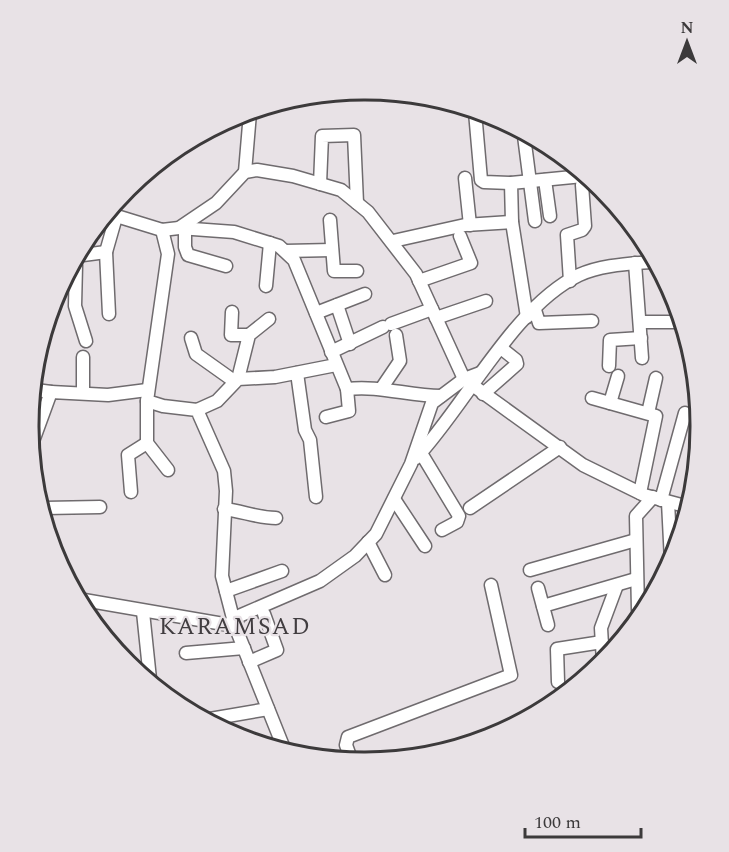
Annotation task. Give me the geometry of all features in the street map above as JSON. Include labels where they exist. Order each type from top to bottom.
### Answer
[{"type":"street","points":[[476,120],[481,180],[484,182],[579,181]]},
{"type":"street","points":[[245,172],[249,122]]},
{"type":"street","points":[[320,184],[322,136],[354,135],[357,203]]},
{"type":"street","points":[[525,143],[535,220]]},
{"type":"street","points":[[182,228],[216,203],[245,172],[257,170],[341,190],[357,203],[393,241],[420,281],[434,314],[473,387],[583,465],[640,493],[680,505]]},
{"type":"street","points":[[465,178],[470,225]]},
{"type":"street","points":[[545,180],[550,216]]},
{"type":"street","points":[[511,183],[512,222],[531,313],[539,322],[592,321]]},
{"type":"street","points":[[570,281],[567,235],[582,230],[585,226],[583,185]]},
{"type":"street","points":[[116,216],[162,230],[182,228],[234,232],[279,246],[285,251],[294,260],[347,389],[349,411],[326,417]]},
{"type":"street","points":[[330,220],[335,273],[357,271]]},
{"type":"street","points":[[109,314],[106,252],[112,221]]},
{"type":"street","points":[[393,241],[470,225],[512,222]]},
{"type":"street","points":[[182,228],[188,255],[226,266]]},
{"type":"street","points":[[162,230],[168,254],[152,377],[147,396],[147,443],[168,470]]},
{"type":"street","points":[[420,281],[471,263],[460,236]]},
{"type":"street","points":[[266,286],[270,243]]},
{"type":"street","points":[[285,251],[332,250]]},
{"type":"street","points":[[88,254],[106,252]]},
{"type":"street","points":[[411,464],[473,387],[480,373],[531,313],[579,275],[605,267],[643,262],[640,322],[642,358]]},
{"type":"street","points":[[76,277],[75,306],[86,341]]},
{"type":"street","points":[[316,313],[365,294]]},
{"type":"street","points":[[331,352],[434,314],[486,301]]},
{"type":"street","points":[[338,305],[351,344]]},
{"type":"street","points":[[232,312],[231,335],[249,335]]},
{"type":"street","points":[[41,390],[147,396],[163,406],[197,410],[217,401],[236,380],[249,335],[269,319]]},
{"type":"street","points":[[640,322],[673,322]]},
{"type":"street","points":[[381,389],[400,361],[390,329]]},
{"type":"street","points":[[191,338],[198,356],[236,380],[297,373],[336,365]]},
{"type":"street","points":[[609,366],[610,340],[641,338]]},
{"type":"street","points":[[347,389],[381,389],[437,399],[473,387],[517,364],[516,360],[501,348]]},
{"type":"street","points":[[83,357],[83,392]]},
{"type":"street","points":[[297,373],[305,430],[310,440],[316,497]]},
{"type":"street","points":[[610,403],[618,376]]},
{"type":"street","points":[[648,413],[656,378]]},
{"type":"street","points":[[39,425],[51,392]]},
{"type":"street","points":[[235,626],[239,616],[320,581],[355,556],[376,534],[411,464],[426,416],[437,399]]},
{"type":"street","points":[[437,399],[445,420]]},
{"type":"street","points":[[592,399],[656,416],[640,493]]},
{"type":"street","points":[[197,410],[224,471],[222,576],[235,626],[281,740]]},
{"type":"street","points":[[668,544],[660,500],[686,413]]},
{"type":"street","points":[[426,416],[445,420]]},
{"type":"street","points":[[131,492],[128,455],[147,443]]},
{"type":"street","points":[[470,508],[560,447]]},
{"type":"street","points":[[421,453],[459,516],[457,522],[442,530]]},
{"type":"street","points":[[394,499],[425,546]]},
{"type":"street","points":[[638,603],[636,516],[660,500]]},
{"type":"street","points":[[49,508],[100,507]]},
{"type":"street","points":[[224,509],[241,510],[264,518],[276,518]]},
{"type":"street","points":[[530,570],[636,540]]},
{"type":"street","points":[[368,542],[385,574]]},
{"type":"street","points":[[226,591],[282,571]]},
{"type":"street","points":[[543,606],[636,579]]},
{"type":"street","points":[[348,751],[346,745],[348,737],[511,675],[491,585]]},
{"type":"street","points":[[602,648],[602,622],[617,585]]},
{"type":"street","points":[[538,588],[548,625]]},
{"type":"street","points":[[91,601],[235,626]]},
{"type":"street","points":[[143,612],[149,670]]},
{"type":"street","points":[[249,662],[277,650],[264,614]]},
{"type":"street","points":[[558,682],[556,649],[602,642]]},
{"type":"street","points":[[186,653],[244,648]]},
{"type":"street","points":[[220,717],[268,709]]},
{"type":"district","name":"KARAMSAD","points":[[235,626]]}]
